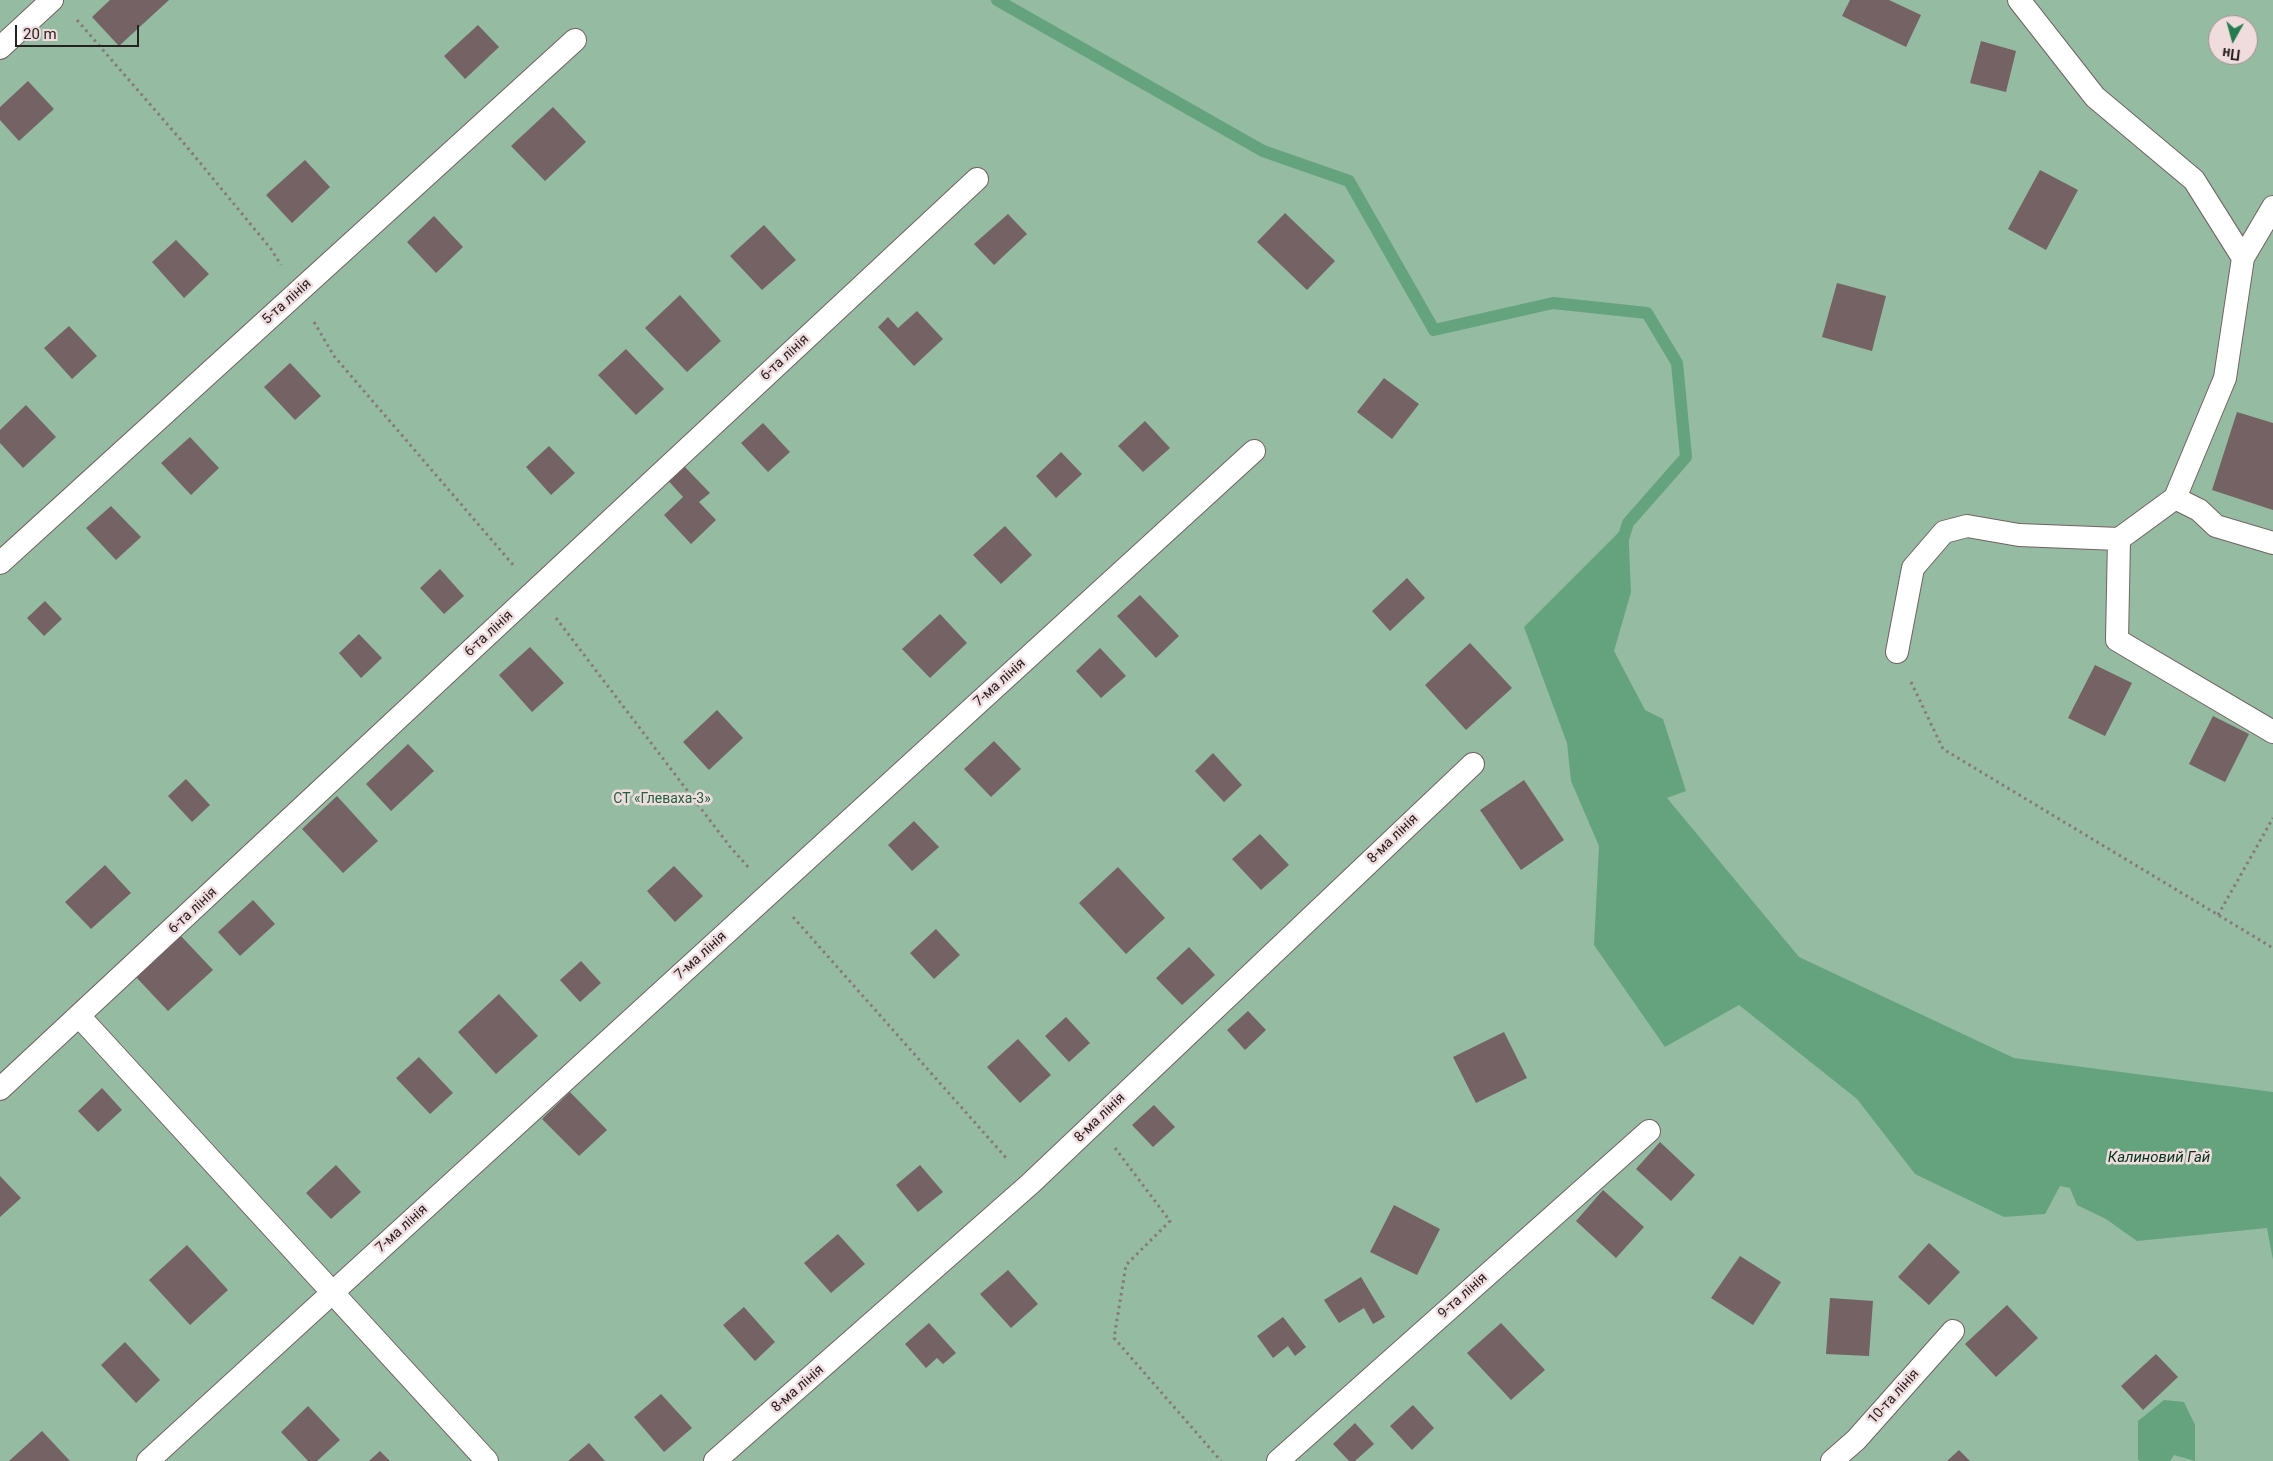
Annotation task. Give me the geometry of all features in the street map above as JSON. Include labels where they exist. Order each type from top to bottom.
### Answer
[{"type":"lane","points":[[0,48],[52,0]]},
{"type":"lane","points":[[2019,0],[2095,97],[2194,180],[2242,258]]},
{"type":"lane","name":"5-та лінія","points":[[0,563],[574,40]]},
{"type":"lane","name":"6-та лінія","points":[[0,1089],[977,179]]},
{"type":"lane","points":[[1897,652],[1913,568],[1944,532],[1967,526],[2019,535],[2119,539],[2175,498],[2225,378],[2242,258],[2273,207]]},
{"type":"lane","name":"7-ма лінія","points":[[148,1461],[1254,451]]},
{"type":"lane","points":[[2175,498],[2199,510],[2216,526],[2273,543]]},
{"type":"lane","points":[[2119,539],[2117,640],[2273,732]]},
{"type":"lane","name":"8-ма лінія","points":[[716,1461],[1030,1184],[1473,764]]},
{"type":"lane","points":[[79,1016],[487,1461]]},
{"type":"lane","name":"9-та лінія","points":[[1278,1461],[1649,1131]]},
{"type":"lane","name":"10-та лінія","points":[[1832,1461],[1856,1440],[1953,1331]]},
{"type":"path","points":[[73,13],[271,249],[334,356],[535,591],[731,848],[1030,1184]]},
{"type":"path","points":[[1897,652],[1943,749],[2273,948]]},
{"type":"path","points":[[2218,915],[2273,818]]},
{"type":"path","points":[[1114,1147],[1170,1221],[1126,1266],[1114,1338],[1221,1461]]},
{"type":"green space","name":"СТ «Глеваха-3»","points":[[0,0],[2273,0],[2273,1461],[0,1461]]},
{"type":"water","name":"Калиновий Гай","points":[[1628,523],[1631,592],[1614,651],[1645,710],[1663,719],[1686,791],[1667,798],[1799,957],[2014,1058],[2273,1092],[2273,1260],[2267,1228],[2137,1241],[2106,1219],[2077,1205],[2070,1188],[2060,1186],[2045,1214],[2004,1217],[1915,1174],[1857,1099],[1739,1005],[1665,1047],[1594,945],[1599,846],[1571,781],[1567,743],[1524,627]]},
{"type":"water","points":[[2164,1400],[2184,1402],[2195,1425],[2195,1461],[2174,1455],[2170,1461],[2140,1461],[2138,1459],[2138,1421]]},
{"type":"building","points":[[110,0],[169,0],[119,46],[92,17]]},
{"type":"building","points":[[1850,0],[1889,0],[1921,15],[1906,47],[1842,16]]},
{"type":"building","points":[[478,25],[499,47],[465,79],[444,56]]},
{"type":"building","points":[[1981,41],[2016,51],[2006,92],[1970,83]]},
{"type":"building","points":[[28,81],[54,109],[19,141],[0,120],[0,107]]},
{"type":"building","points":[[553,107],[586,142],[545,181],[511,146]]},
{"type":"building","points":[[305,160],[330,187],[292,223],[266,195]]},
{"type":"building","points":[[2040,170],[2078,190],[2046,250],[2008,229]]},
{"type":"building","points":[[1285,213],[1335,261],[1307,290],[1257,242]]},
{"type":"building","points":[[1008,214],[1027,234],[994,265],[974,244]]},
{"type":"building","points":[[434,216],[463,247],[436,273],[407,242]]},
{"type":"building","points":[[764,225],[796,260],[762,290],[730,256]]},
{"type":"building","points":[[176,240],[209,274],[184,298],[152,262]]},
{"type":"building","points":[[1837,283],[1886,296],[1872,351],[1822,337]]},
{"type":"building","points":[[680,295],[721,341],[687,372],[645,328]]},
{"type":"building","points":[[917,311],[943,339],[914,366],[878,327],[888,317],[898,328]]},
{"type":"building","points":[[69,326],[97,356],[72,379],[44,348]]},
{"type":"building","points":[[626,349],[664,389],[636,415],[598,375]]},
{"type":"building","points":[[290,363],[321,396],[295,420],[264,387]]},
{"type":"building","points":[[1384,378],[1419,404],[1392,439],[1357,412]]},
{"type":"building","points":[[26,405],[56,437],[23,468],[0,443],[0,430]]},
{"type":"building","points":[[2237,412],[2273,423],[2273,510],[2212,490]]},
{"type":"building","points":[[1145,421],[1170,448],[1143,472],[1118,446]]},
{"type":"building","points":[[763,423],[790,452],[768,472],[741,443]]},
{"type":"building","points":[[190,437],[219,468],[191,495],[161,463]]},
{"type":"building","points":[[549,446],[575,473],[551,495],[526,467]]},
{"type":"building","points":[[1061,452],[1082,474],[1056,498],[1036,476]]},
{"type":"building","points":[[681,463],[710,493],[699,502],[716,520],[691,544],[664,515],[683,497],[665,477]]},
{"type":"building","points":[[111,506],[141,537],[116,560],[86,528]]},
{"type":"building","points":[[1005,526],[1032,555],[1001,584],[973,555]]},
{"type":"building","points":[[440,569],[464,596],[444,614],[420,588]]},
{"type":"building","points":[[1407,578],[1425,598],[1390,631],[1372,611]]},
{"type":"building","points":[[1140,595],[1179,636],[1156,658],[1117,616]]},
{"type":"building","points":[[45,601],[62,619],[44,636],[27,618]]},
{"type":"building","points":[[940,614],[967,643],[930,678],[902,649]]},
{"type":"building","points":[[359,634],[382,658],[361,678],[339,653]]},
{"type":"building","points":[[1470,643],[1512,688],[1466,730],[1425,685]]},
{"type":"building","points":[[530,647],[564,683],[532,712],[499,675]]},
{"type":"building","points":[[1100,648],[1126,676],[1101,698],[1076,671]]},
{"type":"building","points":[[2095,665],[2132,683],[2105,736],[2068,718]]},
{"type":"building","points":[[717,710],[743,738],[709,770],[683,742]]},
{"type":"building","points":[[2213,716],[2249,734],[2225,782],[2189,764]]},
{"type":"building","points":[[994,741],[1021,769],[991,797],[964,769]]},
{"type":"building","points":[[408,744],[434,771],[391,811],[366,784]]},
{"type":"building","points":[[1213,753],[1242,785],[1224,802],[1195,771]]},
{"type":"building","points":[[186,779],[210,805],[192,822],[168,796]]},
{"type":"building","points":[[1524,780],[1564,840],[1521,870],[1480,810]]},
{"type":"building","points":[[337,796],[378,841],[343,873],[302,829]]},
{"type":"building","points":[[914,821],[939,847],[912,871],[888,845]]},
{"type":"building","points":[[1260,834],[1289,865],[1261,890],[1232,859]]},
{"type":"building","points":[[105,865],[131,893],[91,929],[65,902]]},
{"type":"building","points":[[674,866],[703,896],[675,922],[647,891]]},
{"type":"building","points":[[1118,867],[1165,918],[1126,954],[1079,903]]},
{"type":"building","points":[[253,900],[275,924],[240,956],[218,932]]},
{"type":"building","points":[[936,929],[960,955],[934,979],[910,953]]},
{"type":"building","points":[[181,936],[213,970],[168,1011],[136,977]]},
{"type":"building","points":[[1189,947],[1215,975],[1182,1005],[1156,978]]},
{"type":"building","points":[[581,961],[601,983],[580,1002],[560,980]]},
{"type":"building","points":[[499,994],[538,1036],[496,1074],[458,1032]]},
{"type":"building","points":[[1248,1011],[1266,1030],[1245,1050],[1227,1030]]},
{"type":"building","points":[[1066,1017],[1090,1043],[1069,1062],[1045,1036]]},
{"type":"building","points":[[1504,1032],[1527,1078],[1476,1103],[1453,1057]]},
{"type":"building","points":[[1018,1039],[1051,1075],[1020,1103],[987,1067]]},
{"type":"building","points":[[419,1057],[453,1093],[430,1114],[396,1078]]},
{"type":"building","points":[[102,1088],[122,1110],[98,1132],[78,1111]]},
{"type":"building","points":[[570,1092],[607,1130],[579,1156],[542,1119]]},
{"type":"building","points":[[1154,1105],[1175,1127],[1153,1147],[1132,1125]]},
{"type":"building","points":[[1660,1142],[1695,1175],[1671,1201],[1636,1169]]},
{"type":"building","points":[[336,1165],[361,1192],[331,1219],[306,1193]]},
{"type":"building","points":[[920,1165],[943,1192],[918,1212],[896,1185]]},
{"type":"building","points":[[0,1176],[21,1198],[0,1217]]},
{"type":"building","points":[[1603,1190],[1644,1227],[1616,1258],[1576,1221]]},
{"type":"building","points":[[1394,1205],[1440,1229],[1417,1275],[1370,1252]]},
{"type":"building","points":[[838,1234],[865,1264],[831,1293],[804,1263]]},
{"type":"building","points":[[1929,1243],[1960,1272],[1929,1305],[1898,1277]]},
{"type":"building","points":[[187,1245],[228,1290],[190,1325],[149,1280]]},
{"type":"building","points":[[1740,1256],[1781,1282],[1753,1325],[1711,1298]]},
{"type":"building","points":[[1008,1270],[1038,1304],[1011,1328],[980,1294]]},
{"type":"building","points":[[1361,1277],[1385,1317],[1373,1324],[1364,1308],[1339,1323],[1324,1300]]},
{"type":"building","points":[[1830,1298],[1873,1301],[1869,1356],[1826,1354]]},
{"type":"building","points":[[2007,1305],[2038,1338],[1996,1377],[1965,1344]]},
{"type":"building","points":[[744,1307],[775,1342],[755,1361],[723,1325]]},
{"type":"building","points":[[1283,1317],[1306,1347],[1295,1356],[1288,1346],[1273,1358],[1257,1336]]},
{"type":"building","points":[[929,1323],[956,1353],[943,1364],[937,1358],[926,1368],[905,1344]]},
{"type":"building","points":[[1501,1323],[1545,1370],[1511,1400],[1467,1353]]},
{"type":"building","points":[[125,1342],[160,1380],[136,1403],[101,1365]]},
{"type":"building","points":[[2156,1354],[2178,1377],[2143,1410],[2121,1386]]},
{"type":"building","points":[[661,1394],[692,1428],[664,1452],[634,1417]]},
{"type":"building","points":[[1413,1405],[1434,1428],[1412,1450],[1390,1426]]},
{"type":"building","points":[[308,1406],[340,1440],[317,1461],[308,1461],[281,1432]]},
{"type":"building","points":[[1355,1423],[1374,1444],[1355,1461],[1349,1461],[1333,1444]]},
{"type":"building","points":[[42,1431],[70,1461],[9,1461]]},
{"type":"building","points":[[589,1443],[605,1461],[568,1461]]},
{"type":"building","points":[[1959,1450],[1970,1461],[1947,1461]]},
{"type":"building","points":[[380,1451],[390,1461],[369,1461]]},
{"type":"waterway","points":[[997,0],[1263,151],[1349,181],[1434,330],[1553,303],[1647,313],[1677,363],[1686,457],[1628,523],[1623,539]]}]
